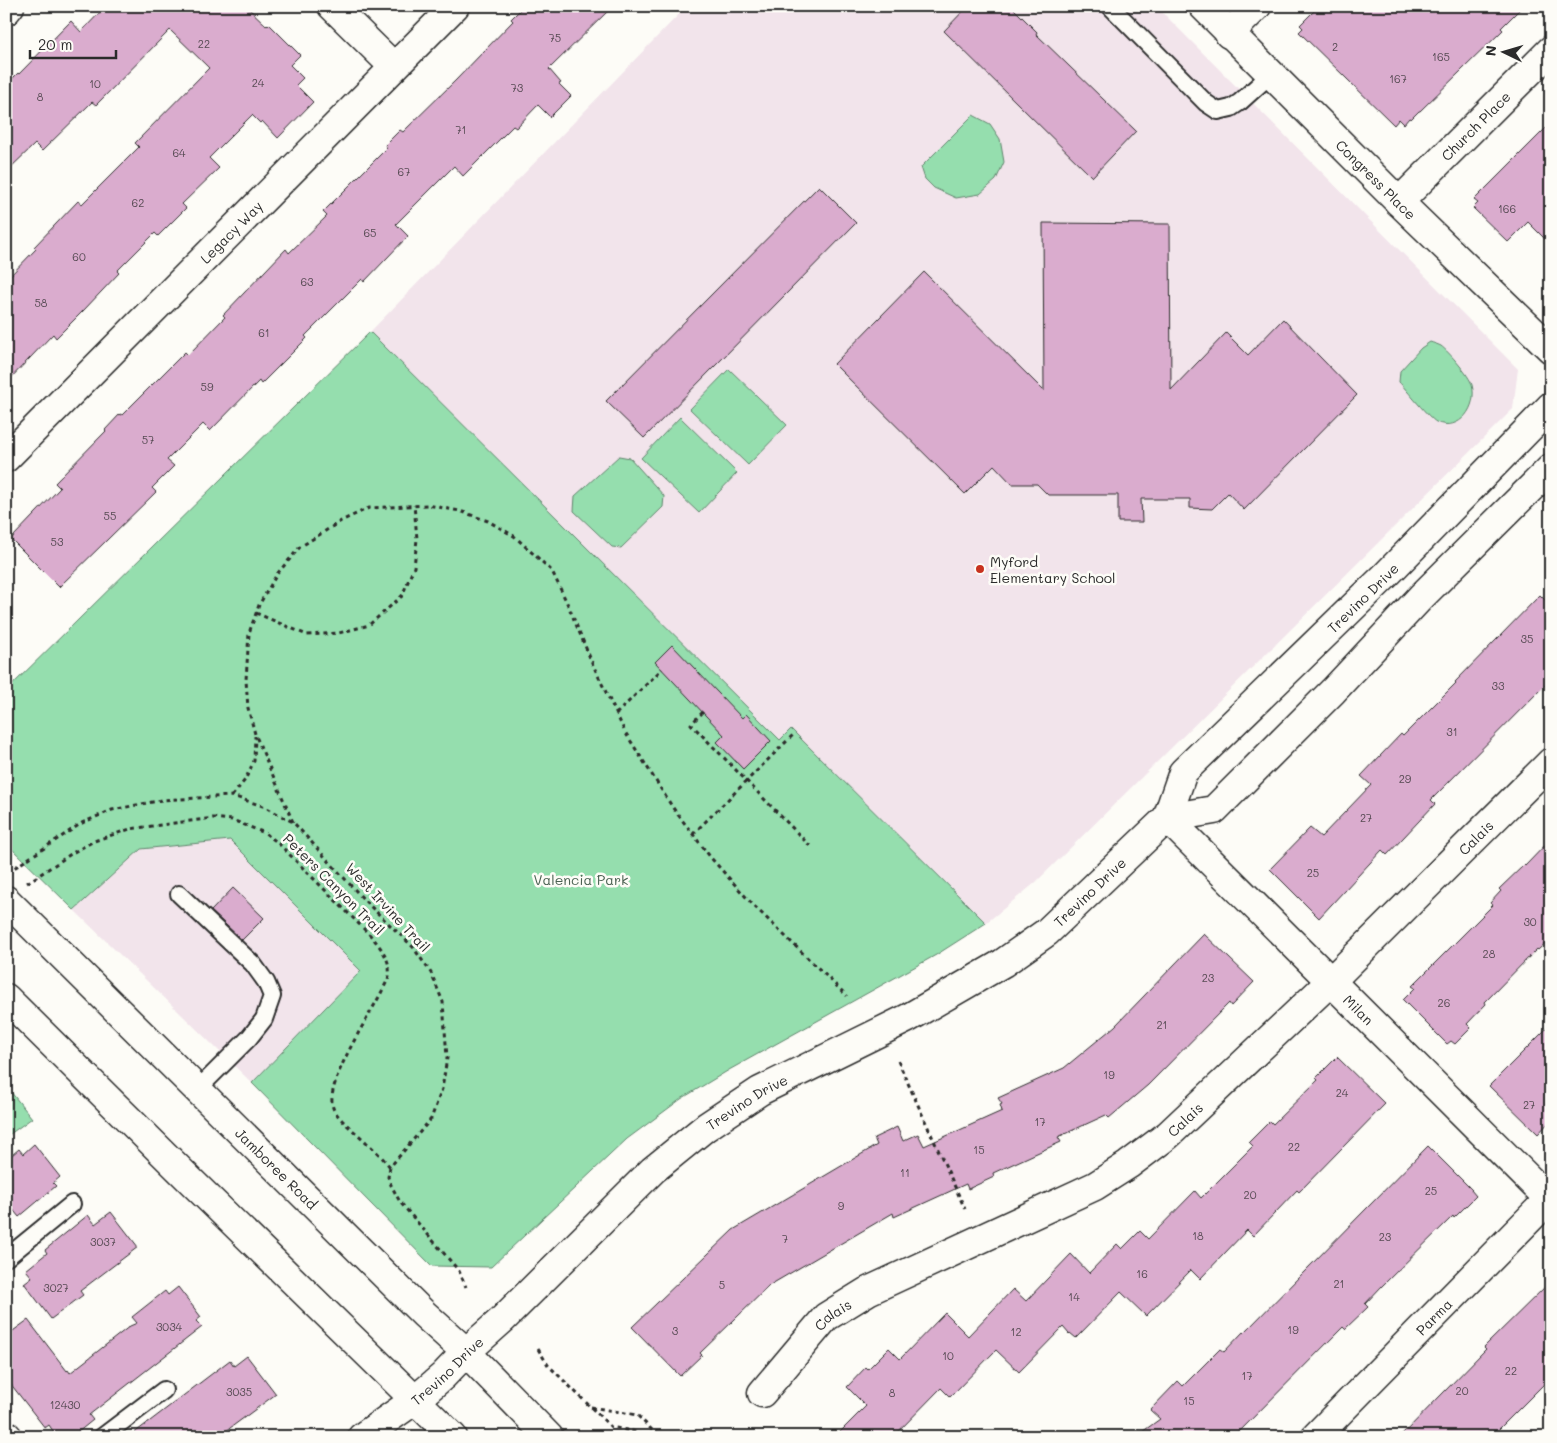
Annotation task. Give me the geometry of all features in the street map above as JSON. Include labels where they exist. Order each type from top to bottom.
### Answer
[{"type":"street","points":[[6,11],[10,6]]},
{"type":"street","points":[[332,6],[394,67]]},
{"type":"street","name":"Legacy Way","points":[[6,458],[455,6]]},
{"type":"street","name":"Congress Place","points":[[1203,6],[1399,202],[1551,349]]},
{"type":"street","points":[[1230,34],[1257,6]]},
{"type":"street","name":"Church Place","points":[[1399,202],[1551,50]]},
{"type":"street","name":"Trevino Drive","points":[[362,1437],[414,1400],[443,1376],[653,1170],[706,1127],[760,1091],[908,1018],[1003,963],[1047,932],[1167,818],[1183,772],[1386,575],[1551,406]]},
{"type":"street","points":[[1167,818],[1214,810],[1333,691],[1421,597],[1551,468]]},
{"type":"street","name":"Calais","points":[[762,1393],[826,1317],[868,1291],[1095,1186],[1128,1165],[1168,1135],[1331,981],[1551,762]]},
{"type":"street","name":"Milan","points":[[1167,818],[1550,1199]]},
{"type":"street","name":"Jamboree Road","points":[[17,902],[198,1090],[424,1314],[466,1352],[549,1437]]},
{"type":"street","points":[[6,998],[453,1437]]},
{"type":"street","name":"Parma","points":[[1315,1437],[1550,1199]]},
{"type":"lane","points":[[1110,6],[1206,103],[1218,110],[1231,108],[1240,102],[1271,74]]},
{"type":"lane","points":[[179,894],[253,964],[266,982],[272,996],[264,1019],[249,1038],[198,1090]]},
{"type":"lane","points":[[6,1258],[72,1204]]},
{"type":"lane","points":[[102,1437],[164,1390]]},
{"type":"path","points":[[256,613],[307,635],[339,633],[369,625],[402,596],[414,567],[417,539],[414,505]]},
{"type":"path","points":[[293,822],[255,734],[248,708],[246,680],[249,633],[259,605],[277,574],[300,547],[341,521],[369,508],[427,505],[460,511],[488,521],[514,536],[552,570],[593,665],[625,732],[673,808],[711,858],[754,906],[847,996]]},
{"type":"path","points":[[616,714],[662,669]]},
{"type":"path","points":[[703,712],[691,724],[810,846]]},
{"type":"path","points":[[692,834],[795,733]]},
{"type":"path","points":[[232,796],[245,780],[254,760],[255,734]]},
{"type":"path","name":"West Irvine Trail","points":[[6,872],[82,822],[112,810],[162,800],[232,796],[263,806],[293,822],[367,903],[414,947],[431,973],[443,1002],[447,1058],[442,1089],[431,1119],[390,1167]]},
{"type":"path","name":"Peters Canyon Trail","points":[[17,902],[74,852],[94,841],[130,829],[213,818],[232,820],[265,833],[277,842],[373,938],[384,952],[389,976],[335,1081],[332,1099],[333,1109],[390,1167]]},
{"type":"path","points":[[898,1061],[965,1209]]},
{"type":"path","points":[[390,1167],[388,1177],[400,1202],[459,1271],[466,1287]]},
{"type":"path","points":[[538,1349],[548,1365],[611,1427],[637,1432],[642,1437]]},
{"type":"path","points":[[591,1407],[637,1415],[659,1437]]},
{"type":"shaded area","name":"Myford Elementary School","points":[[687,6],[1156,6],[1518,369],[1513,409],[1035,883],[986,923],[791,729],[780,741],[370,332]]},
{"type":"shaded area","points":[[230,840],[361,971],[252,1083],[74,910],[141,849]]},
{"type":"green space","points":[[973,115],[990,124],[1000,139],[1004,162],[996,180],[980,194],[956,198],[934,188],[925,179],[921,167]]},
{"type":"green space","name":"Valencia Park","points":[[370,332],[780,740],[791,729],[986,923],[936,955],[729,1070],[681,1099],[627,1139],[491,1267],[432,1266],[252,1083],[361,971],[230,840],[141,849],[74,910],[6,843],[6,691]]},
{"type":"green space","points":[[1430,342],[1441,346],[1449,353],[1472,385],[1473,393],[1470,409],[1460,421],[1453,424],[1436,422],[1399,382],[1400,371],[1421,348]]},
{"type":"green space","points":[[729,369],[787,425],[748,465],[690,409]]},
{"type":"green space","points":[[680,417],[737,473],[699,513],[641,458]]},
{"type":"green space","points":[[619,456],[630,458],[664,496],[663,507],[621,548],[612,547],[574,511],[575,496]]},
{"type":"green space","points":[[6,1086],[32,1118],[6,1137]]},
{"type":"building","points":[[106,6],[246,6],[267,26],[269,24],[300,55],[290,65],[303,78],[296,85],[313,102],[278,138],[262,121],[260,123],[252,115],[209,158],[219,168],[182,204],[186,208],[158,236],[155,233],[117,271],[119,273],[84,310],[56,338],[53,334],[6,383],[6,280],[36,249],[34,247],[78,201],[82,204],[139,147],[135,143],[209,68],[170,30],[96,105],[92,102],[42,151],[35,144],[6,172],[6,85],[71,21],[81,32]]},
{"type":"building","points":[[524,6],[613,6],[549,69],[561,83],[559,84],[571,96],[550,117],[538,105],[516,128],[513,126],[463,176],[454,166],[396,224],[408,236],[364,282],[362,279],[305,336],[307,338],[261,384],[259,381],[210,431],[203,424],[167,460],[174,466],[152,488],[156,492],[59,587],[11,539],[60,488],[55,483],[120,414],[122,415],[185,352],[188,355],[286,249],[289,253],[327,216],[323,212],[387,148],[385,145],[400,130],[403,132],[456,80],[513,21],[511,19]]},
{"type":"building","points":[[968,6],[1011,6],[1037,32],[1036,34],[1136,131],[1092,177],[944,31]]},
{"type":"building","points":[[1319,6],[1523,6],[1501,28],[1503,30],[1420,111],[1411,119],[1409,118],[1404,124],[1399,119],[1394,125],[1299,32],[1303,28],[1300,25]]},
{"type":"building","points":[[1551,123],[1551,245],[1528,222],[1508,242],[1473,208],[1478,203],[1474,200]]},
{"type":"building","points":[[819,186],[856,223],[644,438],[606,401]]},
{"type":"building","points":[[1043,223],[1170,224],[1171,390],[1226,333],[1248,355],[1283,319],[1357,395],[1244,510],[1228,493],[1212,509],[1190,508],[1190,499],[1141,499],[1142,522],[1118,522],[1118,495],[1048,495],[1037,484],[1012,484],[994,465],[965,494],[834,364],[924,272],[1044,391]]},
{"type":"building","points":[[1540,595],[1551,606],[1551,679],[1431,800],[1435,804],[1387,855],[1382,850],[1319,918],[1270,869],[1310,828],[1321,837],[1371,785],[1361,776],[1401,734],[1403,736],[1456,683]]},
{"type":"building","points":[[672,645],[742,718],[746,714],[771,741],[743,769],[717,742],[724,735],[655,662]]},
{"type":"building","points":[[1551,839],[1551,938],[1537,949],[1485,1002],[1486,1004],[1467,1024],[1471,1028],[1455,1044],[1451,1041],[1447,1044],[1403,1000],[1415,988],[1412,986],[1493,905],[1490,903],[1501,891],[1499,889]]},
{"type":"building","points":[[233,888],[264,918],[242,940],[211,911]]},
{"type":"building","points":[[1204,934],[1254,982],[1231,1006],[1229,1003],[1148,1085],[1109,1118],[1106,1115],[1058,1137],[1061,1142],[993,1173],[994,1177],[968,1189],[966,1184],[894,1217],[893,1213],[770,1285],[700,1353],[702,1355],[680,1376],[632,1327],[733,1230],[877,1145],[874,1138],[897,1127],[903,1141],[918,1134],[924,1146],[1002,1111],[1000,1105],[1002,1104],[998,1098],[1064,1068],[1115,1026]]},
{"type":"building","points":[[1551,1024],[1551,1120],[1538,1134],[1489,1086]]},
{"type":"building","points":[[1337,1057],[1385,1104],[1253,1236],[1247,1230],[1200,1279],[1191,1270],[1146,1316],[1121,1292],[1076,1338],[1063,1327],[1019,1372],[996,1350],[950,1397],[941,1388],[893,1437],[835,1437],[866,1406],[847,1387],[866,1367],[868,1369],[889,1348],[900,1359],[945,1313],[968,1336],[1013,1289],[1026,1301],[1071,1254],[1089,1273],[1117,1244],[1122,1249],[1140,1231],[1148,1239],[1195,1191],[1201,1198],[1253,1146],[1249,1142],[1270,1121],[1273,1124],[1318,1080],[1316,1078]]},
{"type":"building","points":[[34,1144],[60,1177],[53,1183],[56,1186],[19,1217],[6,1201],[6,1160],[19,1149],[23,1154]]},
{"type":"building","points":[[1428,1146],[1476,1196],[1382,1286],[1365,1304],[1368,1307],[1345,1329],[1343,1327],[1234,1437],[1135,1437],[1160,1419],[1150,1410],[1178,1381],[1183,1386],[1220,1349],[1224,1352]]},
{"type":"building","points":[[111,1212],[138,1247],[80,1291],[83,1295],[51,1319],[24,1283],[32,1277],[26,1270],[47,1253],[45,1250],[88,1215],[95,1224]]},
{"type":"building","points":[[1551,1281],[1551,1377],[1491,1437],[1400,1437],[1486,1349],[1484,1347]]},
{"type":"building","points":[[178,1287],[201,1317],[196,1321],[202,1327],[89,1415],[93,1420],[72,1437],[57,1437],[49,1425],[45,1428],[6,1378],[6,1336],[28,1320],[70,1373],[130,1326],[137,1323],[132,1317],[165,1291],[168,1295]]},
{"type":"building","points":[[247,1356],[276,1394],[218,1437],[129,1437],[230,1360],[234,1366]]},
{"type":"place","name":"Myford Elementary School","points":[[980,569]]}]
